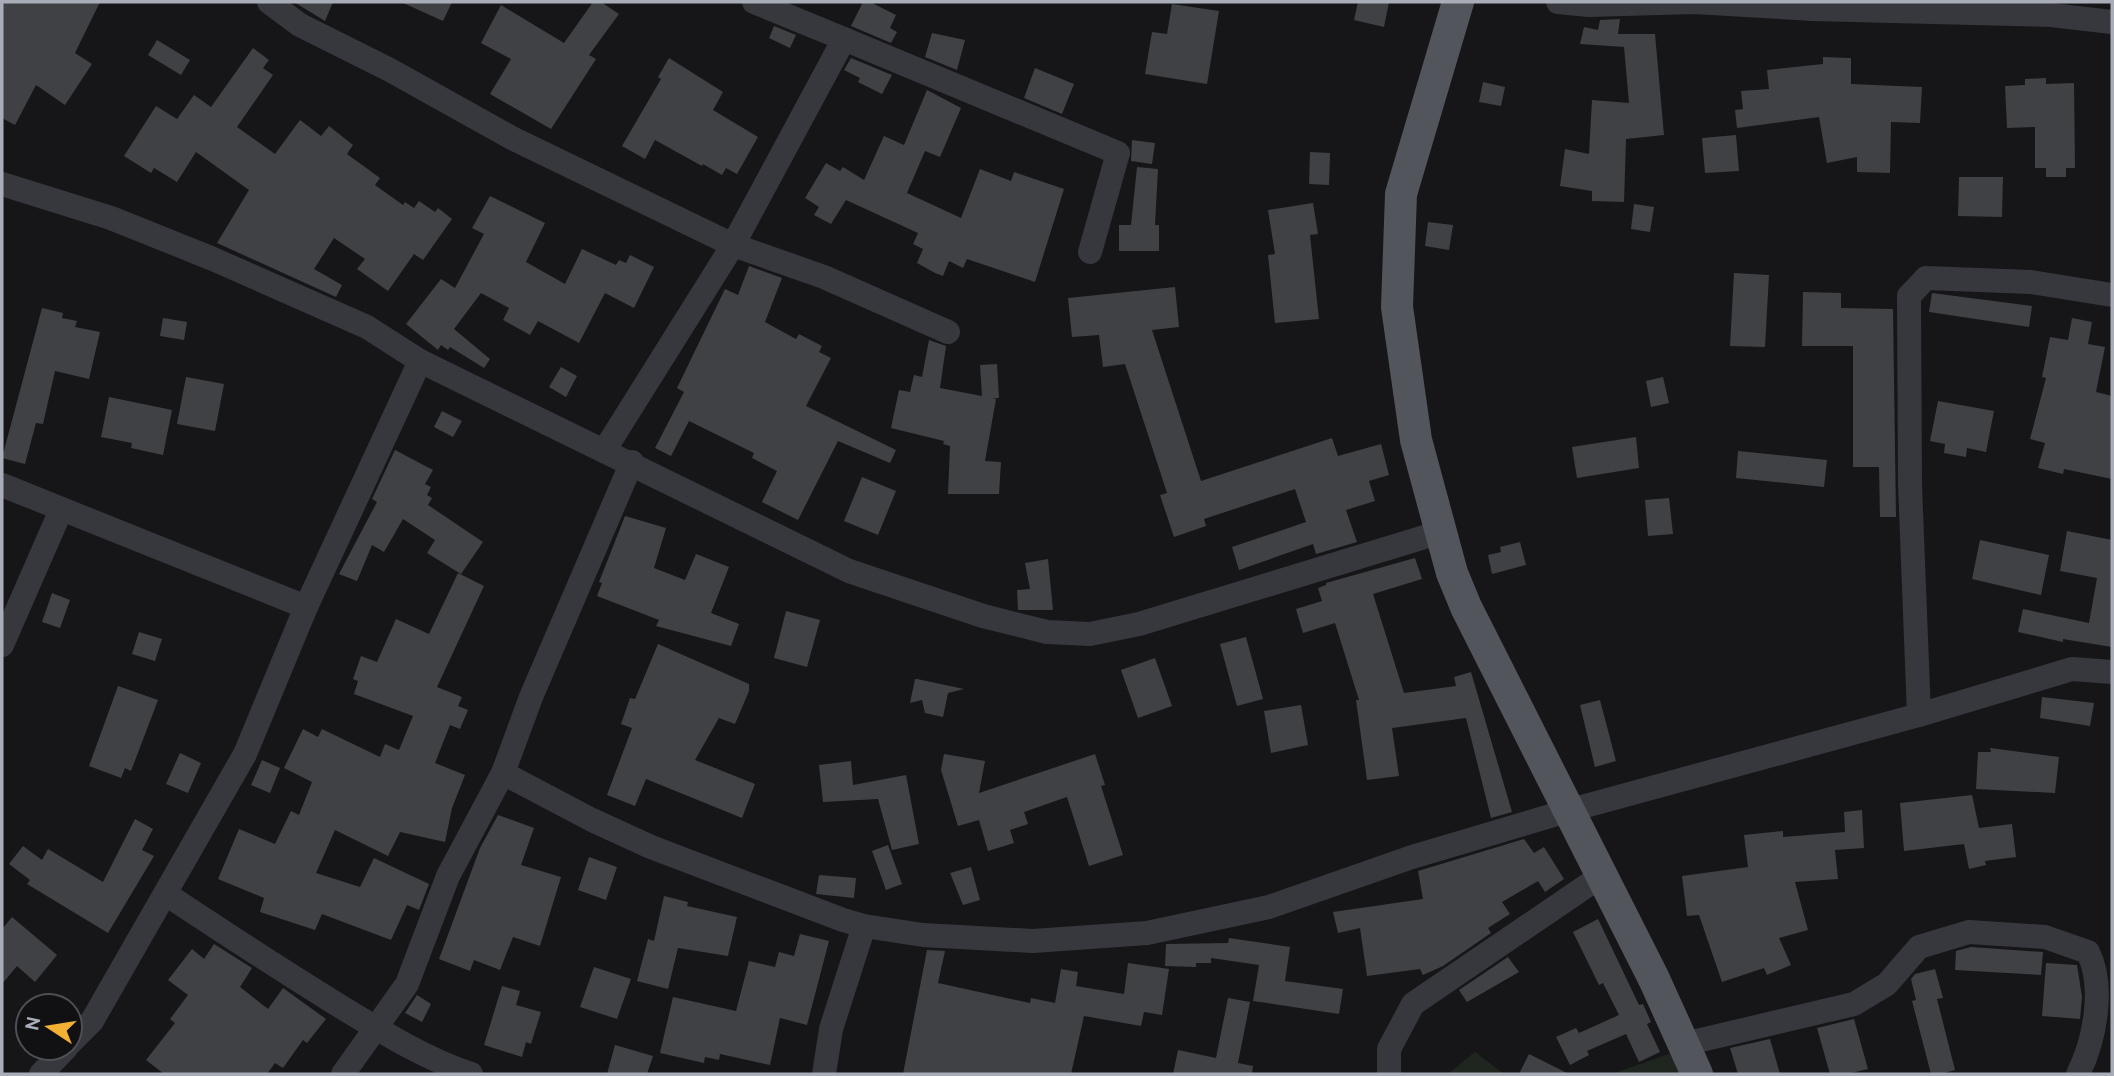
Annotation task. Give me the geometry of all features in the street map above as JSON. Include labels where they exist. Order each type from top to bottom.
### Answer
[{"type":"main road","points":[[1458,2],[1401,194],[1397,294],[1416,440],[1441,532],[1466,607],[1697,1074]]},
{"type":"street","points":[[270,2],[300,25],[390,70],[512,138],[733,245],[824,277],[948,332]]},
{"type":"street","points":[[754,2],[1118,153],[1090,252]]},
{"type":"street","points":[[1558,2],[1589,5],[1694,2],[1812,9],[2051,15],[2112,22]]},
{"type":"street","points":[[604,451],[733,245],[844,39]]},
{"type":"street","points":[[2,184],[111,218],[213,259],[367,327],[420,361],[849,571],[983,616],[1047,632],[1090,634],[1139,624],[1441,532]]},
{"type":"street","points":[[1919,715],[1910,485],[1909,296],[1926,278],[2031,282],[2112,295]]},
{"type":"street","points":[[84,1029],[92,1021],[245,754],[306,607],[420,361]]},
{"type":"street","points":[[343,1074],[407,984],[448,876],[503,773],[531,697],[632,463]]},
{"type":"street","points":[[2,485],[306,607]]},
{"type":"street","points":[[2,645],[61,510]]},
{"type":"street","points":[[503,773],[650,847],[864,926],[923,935],[1033,941],[1147,933],[1269,906],[1412,857],[1567,811],[1919,715],[2072,669],[2112,672]]},
{"type":"street","points":[[1389,1074],[1389,1049],[1413,1004],[1601,876]]},
{"type":"street","points":[[166,894],[258,956],[376,1029],[435,1062],[471,1074]]},
{"type":"street","points":[[824,1074],[831,1028],[864,926]]},
{"type":"street","points":[[1684,1044],[1854,1004],[1887,984],[1919,947],[1944,939],[1969,932],[2032,936],[2045,937],[2088,952],[2097,971],[2091,1049],[2078,1074]]},
{"type":"shaded area","points":[[1680,1050],[1688,1074],[1612,1074]]},
{"type":"shaded area","points":[[1475,1052],[1504,1074],[1448,1074]]},
{"type":"building","points":[[2,2],[100,2],[75,53],[92,64],[65,105],[36,85],[15,125],[2,118]]},
{"type":"building","points":[[294,2],[333,2],[325,21]]},
{"type":"building","points":[[401,2],[452,2],[443,21]]},
{"type":"building","points":[[593,2],[601,2],[619,14],[589,55],[596,59],[551,129],[490,94],[511,59],[481,43],[501,5],[564,43]]},
{"type":"building","points":[[863,2],[870,2],[896,15],[890,28],[897,32],[891,43],[851,26]]},
{"type":"building","points":[[1358,2],[1389,2],[1384,27],[1354,20]]},
{"type":"building","points":[[1172,4],[1219,11],[1207,84],[1145,74],[1152,32],[1167,34]]},
{"type":"building","points":[[1620,19],[1618,34],[1655,34],[1664,135],[1626,139],[1624,202],[1592,201],[1592,191],[1560,186],[1565,149],[1589,154],[1592,100],[1629,103],[1624,47],[1580,44],[1584,27],[1598,30],[1600,20]]},
{"type":"building","points":[[774,26],[796,35],[790,48],[769,38]]},
{"type":"building","points":[[932,33],[965,40],[957,70],[925,57]]},
{"type":"building","points":[[157,40],[190,60],[181,75],[148,55]]},
{"type":"building","points":[[253,48],[269,60],[263,68],[273,75],[237,127],[275,154],[300,120],[321,136],[329,126],[353,145],[347,154],[380,178],[375,185],[403,205],[405,202],[414,208],[419,201],[435,212],[438,208],[452,219],[423,260],[414,254],[388,291],[357,269],[365,259],[334,238],[314,269],[342,285],[336,297],[217,243],[249,190],[196,152],[177,182],[154,168],[151,173],[124,156],[156,106],[177,119],[194,95],[211,107]]},
{"type":"building","points":[[1823,57],[1851,58],[1851,84],[1922,87],[1920,123],[1891,122],[1890,173],[1857,172],[1857,157],[1827,163],[1819,117],[1737,128],[1735,110],[1743,109],[1741,91],[1769,89],[1767,70],[1823,64]]},
{"type":"building","points":[[669,58],[723,92],[713,110],[758,137],[737,174],[726,168],[722,175],[655,140],[645,159],[622,146],[661,79],[658,77]]},
{"type":"building","points":[[851,58],[892,75],[882,94],[858,82],[860,78],[844,70]]},
{"type":"building","points":[[1035,68],[1074,84],[1062,114],[1024,98]]},
{"type":"building","points":[[2046,78],[2046,84],[2074,83],[2075,168],[2066,168],[2066,177],[2046,177],[2046,168],[2035,168],[2035,127],[2007,128],[2005,86],[2025,85],[2025,79]]},
{"type":"building","points":[[1483,82],[1505,87],[1501,106],[1479,102]]},
{"type":"building","points":[[927,90],[961,108],[940,157],[925,151],[907,193],[961,218],[980,169],[1011,181],[1014,172],[1064,189],[1035,282],[967,259],[963,268],[949,261],[943,276],[935,273],[917,263],[923,249],[913,244],[918,233],[846,200],[831,224],[814,215],[819,207],[805,198],[826,163],[840,171],[843,167],[864,180],[884,136],[904,145]]},
{"type":"building","points":[[1736,135],[1739,171],[1705,173],[1702,138]]},
{"type":"building","points":[[1132,140],[1155,143],[1152,164],[1131,161]]},
{"type":"building","points":[[1310,152],[1330,153],[1329,185],[1309,184]]},
{"type":"building","points":[[1137,167],[1158,169],[1155,225],[1159,225],[1159,251],[1119,251],[1119,225],[1131,225]]},
{"type":"building","points":[[1959,177],[2003,177],[2002,217],[1958,216]]},
{"type":"building","points":[[490,196],[545,223],[526,262],[565,284],[582,249],[616,265],[619,260],[626,263],[630,255],[654,267],[634,308],[605,293],[579,343],[538,321],[530,335],[503,320],[509,308],[481,293],[454,329],[490,359],[484,368],[450,347],[448,350],[441,345],[438,350],[406,324],[441,279],[455,288],[484,234],[472,228]]},
{"type":"building","points":[[1313,203],[1318,234],[1310,235],[1319,319],[1275,323],[1268,255],[1275,254],[1268,210]]},
{"type":"building","points":[[1634,204],[1654,207],[1650,232],[1631,229]]},
{"type":"building","points":[[1428,222],[1453,225],[1449,250],[1425,246]]},
{"type":"building","points":[[749,266],[782,278],[765,322],[796,339],[799,334],[822,346],[819,352],[831,358],[806,406],[896,450],[890,463],[838,441],[798,520],[762,502],[777,471],[752,458],[754,453],[689,421],[671,456],[655,448],[684,392],[677,388],[725,289],[738,295]]},
{"type":"building","points":[[1734,273],[1769,275],[1765,347],[1730,346]]},
{"type":"building","points":[[1175,287],[1179,327],[1152,330],[1201,481],[1332,438],[1338,456],[1381,444],[1389,475],[1369,481],[1375,501],[1346,510],[1357,542],[1316,554],[1313,544],[1239,570],[1232,547],[1306,522],[1295,489],[1204,519],[1206,526],[1174,537],[1160,495],[1167,493],[1125,364],[1103,367],[1099,335],[1072,337],[1068,298]]},
{"type":"building","points":[[1803,292],[1841,293],[1841,308],[1893,309],[1896,517],[1880,517],[1879,467],[1853,467],[1853,346],[1802,346]]},
{"type":"building","points":[[1932,293],[2032,306],[2029,327],[1929,312]]},
{"type":"building","points":[[42,308],[63,313],[62,318],[77,321],[75,327],[100,332],[89,379],[55,371],[43,424],[36,423],[25,464],[2,458]]},
{"type":"building","points":[[163,318],[187,322],[184,340],[160,336]]},
{"type":"building","points":[[2072,318],[2092,322],[2088,344],[2105,347],[2096,392],[2112,396],[2112,479],[2064,469],[2063,474],[2038,468],[2045,443],[2030,439],[2046,378],[2042,377],[2050,337],[2068,340]]},
{"type":"building","points":[[929,340],[946,346],[940,388],[982,396],[980,365],[997,364],[999,398],[993,398],[996,399],[985,461],[1001,462],[999,494],[948,494],[950,446],[943,444],[944,441],[891,428],[899,390],[910,392],[914,375],[922,377]]},
{"type":"building","points":[[561,367],[577,376],[566,397],[549,387]]},
{"type":"building","points":[[186,377],[224,384],[215,431],[177,424]]},
{"type":"building","points":[[1663,377],[1669,403],[1651,407],[1646,381]]},
{"type":"building","points":[[109,397],[172,410],[163,455],[131,448],[132,443],[101,437]]},
{"type":"building","points":[[1938,401],[1994,411],[1986,452],[1967,448],[1966,457],[1944,453],[1945,444],[1930,441]]},
{"type":"building","points":[[442,411],[462,421],[453,437],[434,427]]},
{"type":"building","points":[[1636,437],[1639,468],[1577,478],[1572,447]]},
{"type":"building","points":[[395,450],[433,470],[425,484],[431,487],[427,495],[432,498],[428,505],[483,542],[461,574],[427,553],[435,540],[403,519],[384,552],[372,545],[357,581],[339,574],[377,502],[372,499]]},
{"type":"building","points":[[1738,451],[1827,460],[1824,487],[1736,478]]},
{"type":"building","points":[[862,477],[896,491],[878,535],[844,521]]},
{"type":"building","points":[[1669,498],[1673,534],[1648,536],[1645,500]]},
{"type":"building","points":[[625,516],[666,528],[654,568],[685,580],[696,554],[729,567],[711,613],[739,624],[731,646],[656,626],[659,620],[597,596],[602,583],[599,582]]},
{"type":"building","points":[[2067,531],[2112,540],[2112,647],[2063,639],[2063,642],[2018,632],[2023,609],[2089,623],[2097,578],[2060,571]]},
{"type":"building","points":[[1980,540],[2049,555],[2041,595],[1972,579]]},
{"type":"building","points":[[1520,542],[1526,565],[1492,574],[1488,555],[1501,552],[1500,547]]},
{"type":"building","points":[[1415,558],[1422,579],[1373,594],[1404,693],[1456,686],[1454,677],[1471,672],[1512,812],[1491,818],[1466,718],[1392,728],[1399,776],[1367,780],[1356,700],[1359,700],[1335,623],[1303,633],[1296,609],[1322,601],[1318,588],[1326,583]]},
{"type":"building","points":[[1048,559],[1053,610],[1018,610],[1017,590],[1030,589],[1025,563]]},
{"type":"building","points":[[458,573],[484,586],[437,687],[462,697],[458,706],[468,710],[460,729],[450,725],[435,763],[465,775],[452,808],[445,842],[400,832],[388,856],[335,830],[316,873],[360,887],[374,858],[429,884],[419,910],[407,905],[391,940],[322,914],[315,930],[260,912],[264,898],[218,879],[239,829],[275,844],[291,811],[299,815],[312,782],[284,768],[303,729],[318,737],[322,729],[380,757],[385,744],[399,750],[413,716],[354,694],[358,681],[353,679],[361,656],[377,662],[396,619],[429,634]]},
{"type":"building","points":[[52,593],[70,600],[60,628],[42,622]]},
{"type":"building","points":[[786,611],[820,620],[807,667],[774,658]]},
{"type":"building","points":[[139,632],[162,639],[155,661],[132,654]]},
{"type":"building","points":[[1246,637],[1263,699],[1237,706],[1220,644]]},
{"type":"building","points":[[658,644],[749,684],[749,691],[735,724],[719,718],[695,760],[755,784],[742,818],[646,779],[635,806],[607,795],[632,728],[621,724],[630,698],[635,699]]},
{"type":"building","points":[[1155,658],[1172,706],[1138,718],[1121,670]]},
{"type":"building","points":[[915,679],[964,689],[948,693],[943,717],[925,713],[922,700],[910,703]]},
{"type":"building","points":[[118,686],[158,700],[131,771],[125,768],[121,778],[89,766]]},
{"type":"building","points":[[2042,697],[2094,703],[2090,726],[2040,718]]},
{"type":"building","points":[[1600,700],[1616,761],[1595,767],[1580,705]]},
{"type":"building","points":[[1301,705],[1308,745],[1271,753],[1264,711]]},
{"type":"building","points":[[1990,748],[2059,757],[2055,793],[1976,789],[1978,752],[1991,752]]},
{"type":"building","points":[[180,753],[201,763],[188,793],[166,784]]},
{"type":"building","points":[[944,754],[985,761],[979,793],[1095,754],[1105,785],[1101,786],[1123,855],[1089,866],[1067,797],[1024,812],[1028,824],[1010,830],[1014,843],[988,851],[979,820],[958,826],[941,770]]},
{"type":"building","points":[[262,760],[280,768],[270,793],[251,785]]},
{"type":"building","points":[[851,761],[853,785],[906,775],[919,844],[892,850],[878,799],[823,802],[819,765]]},
{"type":"building","points":[[1972,795],[1979,828],[2012,824],[2016,857],[1985,861],[1986,865],[1969,869],[1964,844],[1904,851],[1900,803]]},
{"type":"building","points":[[1862,810],[1864,848],[1835,850],[1838,879],[1795,882],[1808,930],[1779,938],[1791,965],[1767,975],[1764,968],[1722,982],[1699,915],[1687,916],[1682,876],[1748,867],[1744,835],[1783,831],[1783,837],[1845,832],[1844,812]]},
{"type":"building","points":[[498,815],[534,828],[521,865],[561,877],[540,946],[513,937],[500,970],[474,960],[470,971],[439,959],[480,848]]},
{"type":"building","points":[[135,819],[153,829],[142,850],[154,856],[108,933],[27,884],[30,880],[9,864],[23,846],[42,860],[48,849],[103,882]]},
{"type":"building","points":[[1524,839],[1534,853],[1544,847],[1564,879],[1545,892],[1538,881],[1502,902],[1510,914],[1488,928],[1491,933],[1443,966],[1423,975],[1420,969],[1367,976],[1360,928],[1338,933],[1333,912],[1423,899],[1418,871]]},
{"type":"building","points":[[888,845],[902,884],[886,890],[872,851]]},
{"type":"building","points":[[589,857],[617,867],[606,900],[578,890]]},
{"type":"building","points":[[971,867],[980,900],[963,905],[950,873]]},
{"type":"building","points":[[819,875],[856,878],[854,898],[816,894]]},
{"type":"building","points":[[664,896],[688,902],[687,906],[737,917],[728,956],[678,948],[668,989],[637,981],[648,939],[654,941]]},
{"type":"building","points":[[12,917],[57,955],[35,982],[17,966],[2,984],[2,929]]},
{"type":"building","points":[[1598,919],[1639,1005],[1643,1004],[1651,1022],[1647,1024],[1660,1052],[1639,1062],[1626,1034],[1587,1051],[1589,1055],[1570,1065],[1556,1037],[1576,1028],[1579,1033],[1619,1015],[1603,983],[1599,985],[1573,932]]},
{"type":"building","points":[[800,934],[829,941],[807,1025],[780,1018],[770,1065],[720,1054],[719,1060],[705,1057],[704,1063],[660,1053],[673,997],[736,1011],[749,961],[775,967],[779,952],[794,956]]},
{"type":"building","points":[[1229,938],[1290,947],[1285,981],[1343,989],[1339,1014],[1253,1001],[1259,965],[1211,958],[1211,963],[1196,963],[1196,967],[1165,966],[1166,944],[1228,943]]},
{"type":"building","points":[[214,944],[252,968],[240,987],[268,1009],[283,988],[326,1019],[307,1043],[303,1040],[283,1068],[275,1063],[267,1074],[164,1074],[146,1060],[175,1023],[170,1019],[188,995],[168,980],[192,949],[204,959]]},
{"type":"building","points":[[1971,947],[2043,952],[2041,975],[1955,970],[1956,951]]},
{"type":"building","points":[[927,950],[945,951],[938,983],[1030,1003],[1031,998],[1055,1003],[1061,969],[1078,972],[1076,986],[1124,994],[1128,963],[1169,969],[1162,1015],[1144,1012],[1141,1026],[1084,1016],[1071,1074],[903,1074]]},
{"type":"building","points":[[1508,957],[1519,972],[1467,1002],[1459,990]]},
{"type":"building","points":[[2046,963],[2077,965],[2082,997],[2080,1019],[2042,1016]]},
{"type":"building","points":[[594,967],[631,979],[617,1019],[580,1007]]},
{"type":"building","points":[[1935,969],[1943,998],[1937,999],[1955,1070],[1941,1074],[1931,1074],[1912,1001],[1916,1000],[1911,979],[1915,974]]},
{"type":"building","points":[[502,986],[520,991],[516,1005],[541,1012],[531,1044],[526,1042],[522,1057],[484,1045]]},
{"type":"building","points":[[417,995],[431,1004],[422,1022],[405,1013]]},
{"type":"building","points":[[1228,998],[1250,1002],[1238,1063],[1253,1066],[1252,1074],[1173,1074],[1178,1050],[1216,1058]]},
{"type":"building","points":[[1854,1019],[1868,1069],[1847,1074],[1830,1074],[1817,1028]]},
{"type":"building","points":[[1770,1039],[1780,1074],[1738,1074],[1730,1048]]},
{"type":"building","points":[[615,1045],[653,1056],[647,1074],[607,1074]]},
{"type":"building","points":[[1529,1054],[1569,1074],[1519,1074]]}]
